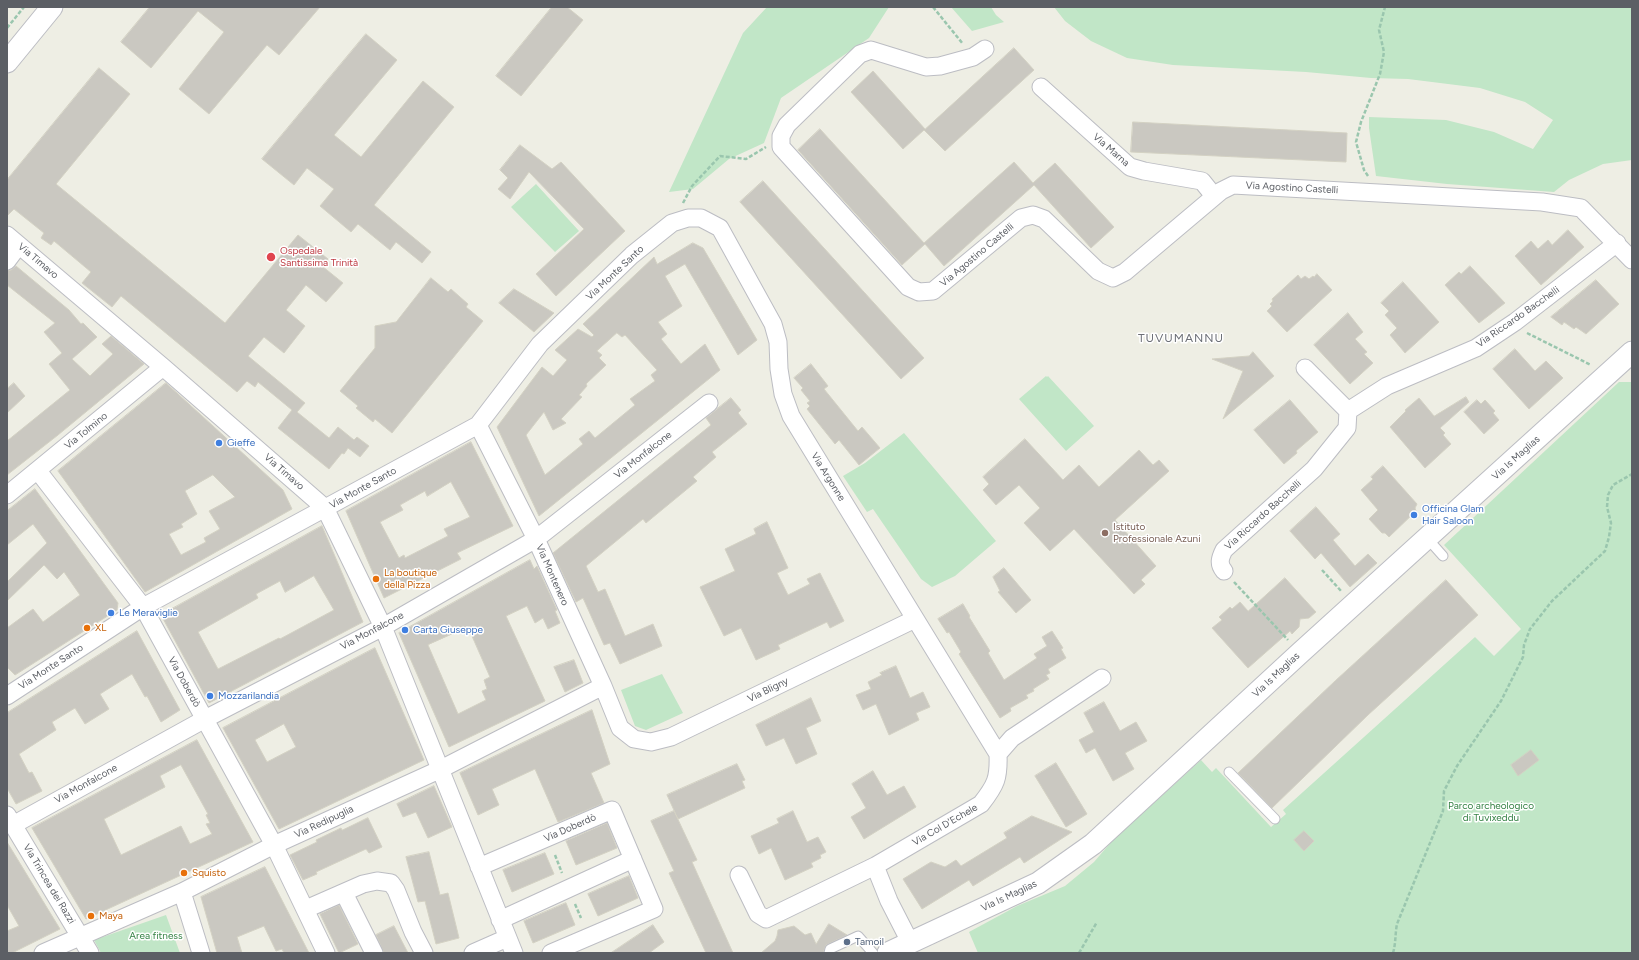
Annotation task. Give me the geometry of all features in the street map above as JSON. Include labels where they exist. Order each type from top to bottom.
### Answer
[{"type":"street","points":[[7,62],[52,7]]},
{"type":"street","name":"Via Agostino Castelli","points":[[979,53],[940,66],[926,67],[871,50],[860,54],[786,125],[781,136],[781,147],[908,287],[919,292],[933,291],[1021,218],[1033,215],[1044,219],[1098,271],[1113,278],[1125,272],[1214,196],[1233,185],[1542,202],[1581,208],[1632,260]]},
{"type":"street","name":"Via Marna","points":[[1041,87],[1130,167],[1144,171],[1202,181],[1214,196]]},
{"type":"street","name":"Via Argonne","points":[[672,223],[688,218],[701,218],[720,228],[773,324],[778,342],[779,369],[783,394],[791,416],[998,754]]},
{"type":"street","name":"Via Monte Santo","points":[[7,696],[143,607],[478,425],[540,344],[632,255],[672,223]]},
{"type":"street","points":[[7,261],[13,240]]},
{"type":"street","name":"Via Timavo","points":[[13,240],[163,367],[325,508],[383,627],[440,769]]},
{"type":"street","name":"Via Riccardo Bacchelli","points":[[1224,571],[1221,568],[1220,559],[1224,550],[1314,469],[1347,428],[1348,411],[1387,386],[1476,348],[1511,325],[1617,243]]},
{"type":"street","name":"Via Is Maglias","points":[[888,953],[1038,883],[1093,844],[1300,653],[1632,352]]},
{"type":"street","name":"Via Tolmino","points":[[7,495],[163,367]]},
{"type":"street","points":[[1305,368],[1348,411]]},
{"type":"street","name":"Via Monfalcone","points":[[10,820],[383,627],[536,539],[709,403]]},
{"type":"street","name":"Via Montenero","points":[[478,425],[536,539],[603,686],[620,728]]},
{"type":"street","name":"Via Doberdò","points":[[38,471],[143,607],[274,845],[326,953]]},
{"type":"street","name":"Via Bligny","points":[[620,728],[634,739],[651,742],[671,737],[915,619]]},
{"type":"street","points":[[998,754],[1012,738],[1102,678]]},
{"type":"street","name":"Via Redipuglia","points":[[43,953],[182,892],[274,845],[440,769],[603,686]]},
{"type":"street","name":"Via Col D'Echele","points":[[740,875],[758,914],[766,919],[874,866],[981,804],[993,788],[998,771],[998,754]]},
{"type":"street","points":[[440,769],[510,946],[473,953]]},
{"type":"street","name":"Via Doberdò","points":[[479,868],[612,810],[654,909],[552,953]]},
{"type":"street","name":"Via Trincea dei Razzi","points":[[10,820],[90,953]]},
{"type":"street","points":[[500,920],[633,859]]},
{"type":"street","points":[[874,866],[910,942]]},
{"type":"street","points":[[306,909],[363,884],[377,881],[391,883],[396,890],[413,932],[424,953]]},
{"type":"street","points":[[182,892],[201,953]]},
{"type":"street","points":[[344,893],[374,953]]},
{"type":"lane","points":[[1427,538],[1443,556]]},
{"type":"lane","points":[[1229,772],[1275,819]]},
{"type":"lane","points":[[829,953],[830,949],[858,936],[873,953]]},
{"type":"path","points":[[7,28],[24,7]]},
{"type":"path","points":[[933,7],[979,53]]},
{"type":"path","points":[[1379,193],[1364,170],[1356,142],[1361,122],[1380,74],[1384,52],[1378,30],[1385,7]]},
{"type":"path","points":[[692,186],[720,156],[746,159]]},
{"type":"path","points":[[1511,325],[1608,374]]},
{"type":"path","points":[[1392,953],[1395,945],[1395,934],[1399,919],[1444,811],[1444,791],[1457,766],[1501,701],[1523,657],[1524,645],[1530,629],[1552,601],[1605,551],[1611,523],[1607,507],[1608,495],[1613,485],[1632,474]]},
{"type":"path","points":[[1322,570],[1354,604]]},
{"type":"path","points":[[1224,571],[1300,653]]},
{"type":"path","points":[[555,856],[562,873]]},
{"type":"path","points":[[575,904],[581,918]]},
{"type":"path","points":[[1079,953],[1097,922]]},
{"type":"green space","points":[[767,7],[889,7],[869,38],[781,98],[764,143],[729,159],[693,189],[669,192],[743,33]]},
{"type":"green space","points":[[951,7],[991,7],[996,15],[1004,22],[972,31]]},
{"type":"green space","points":[[1054,7],[1632,7],[1632,160],[1603,164],[1569,180],[1554,192],[1447,184],[1376,176],[1369,128],[1369,117],[1446,120],[1494,132],[1533,149],[1553,120],[1525,102],[1480,88],[1408,79],[1371,78],[1306,72],[1173,65],[1127,58],[1091,41],[1065,21]]},
{"type":"green space","points":[[536,184],[579,231],[555,252],[511,207]]},
{"type":"green space","points":[[1046,376],[1048,376],[1094,426],[1066,451],[1019,399]]},
{"type":"green space","name":"Parco archeologico di Tuvixeddu","points":[[1619,382],[1632,382],[1632,953],[978,953],[969,932],[1017,906],[1065,886],[1094,862],[1112,841],[1201,760],[1212,772],[1216,768],[1271,827],[1286,814],[1283,810],[1475,637],[1494,656],[1521,629],[1444,545]]},
{"type":"green space","points":[[904,433],[996,541],[955,576],[932,587],[921,579],[873,509],[867,512],[843,476],[865,463]]},
{"type":"green space","points":[[662,674],[683,713],[646,730],[635,726],[621,690]]},
{"type":"green space","name":"Area fitness","points":[[166,915],[180,953],[101,953],[94,940]]},
{"type":"building","points":[[150,7],[320,7],[279,55],[267,45],[209,114],[179,89],[224,32],[198,11],[151,68],[121,42]]},
{"type":"building","points":[[552,7],[567,7],[583,20],[521,96],[496,76]]},
{"type":"building","points":[[366,34],[397,60],[334,135],[361,157],[423,81],[454,107],[374,205],[431,252],[422,263],[396,242],[390,250],[358,224],[351,232],[320,206],[334,189],[307,168],[294,185],[262,159]]},
{"type":"building","points":[[1014,48],[1034,70],[945,151],[924,130],[903,149],[851,92],[873,71],[925,129]]},
{"type":"building","points":[[99,68],[130,94],[56,184],[225,323],[298,235],[328,259],[322,266],[343,283],[326,302],[306,285],[286,310],[305,326],[284,353],[264,337],[248,356],[305,403],[297,412],[329,438],[338,427],[354,440],[357,437],[369,446],[360,457],[348,448],[329,469],[278,428],[292,410],[258,382],[255,387],[247,381],[237,392],[121,296],[112,307],[82,283],[91,272],[54,241],[51,245],[41,238],[44,233],[14,209],[7,216],[7,180]]},
{"type":"building","points":[[1133,122],[1347,133],[1346,162],[1131,152]]},
{"type":"building","points":[[820,129],[924,243],[1014,162],[1033,183],[1055,163],[1114,227],[1091,248],[1034,185],[944,266],[925,244],[902,265],[798,150]]},
{"type":"building","points":[[520,145],[552,169],[561,162],[625,231],[556,296],[536,274],[584,229],[529,172],[510,199],[498,189],[508,178],[500,170]]},
{"type":"building","points":[[763,181],[924,358],[901,379],[740,202]]},
{"type":"building","points":[[1568,230],[1584,247],[1541,285],[1515,256],[1531,241],[1538,249],[1548,240],[1552,245]]},
{"type":"building","points":[[693,243],[703,248],[757,340],[738,355],[685,264],[665,276],[682,306],[658,322],[667,334],[661,339],[681,364],[705,344],[720,370],[539,516],[497,427],[542,367],[553,376],[567,360],[555,350],[578,329],[592,337],[594,335],[583,324],[654,257],[657,264]],"holes":[[[617,333],[622,337],[625,335],[657,370],[651,375],[655,381],[630,399],[635,405],[595,438],[589,431],[579,439],[583,444],[545,475],[526,435],[544,412],[553,430],[566,423],[561,419],[582,397],[579,395],[587,386],[586,384],[606,365],[599,358],[602,355],[597,351]]]},
{"type":"building","points":[[16,266],[69,310],[81,324],[83,323],[97,337],[72,359],[90,376],[113,354],[102,344],[111,336],[144,364],[7,475],[7,441],[70,390],[49,364],[62,353],[44,332],[55,323],[7,285],[7,271]]},
{"type":"building","points":[[1470,266],[1505,303],[1479,323],[1445,285],[1459,272],[1461,274]]},
{"type":"building","points":[[1317,274],[1332,290],[1287,332],[1267,311],[1272,306],[1270,304],[1273,301],[1272,299],[1298,275],[1301,279],[1305,276],[1309,279]]},
{"type":"building","points":[[431,278],[448,292],[451,289],[468,304],[466,307],[483,321],[392,433],[375,419],[373,422],[356,408],[358,406],[340,391],[375,348],[375,326],[396,322]]},
{"type":"building","points":[[1596,280],[1619,304],[1586,334],[1576,327],[1574,329],[1564,322],[1562,325],[1551,317]]},
{"type":"building","points":[[1403,282],[1439,322],[1405,353],[1390,335],[1397,328],[1385,315],[1389,311],[1381,303]]},
{"type":"building","points":[[514,289],[554,313],[534,332],[499,303]]},
{"type":"building","points":[[1348,313],[1363,332],[1355,339],[1367,352],[1364,354],[1373,363],[1350,384],[1314,345]]},
{"type":"building","points":[[1515,349],[1535,371],[1546,361],[1563,378],[1529,409],[1493,369]]},
{"type":"building","points":[[1253,352],[1274,376],[1223,419],[1243,371],[1212,359],[1249,356]]},
{"type":"building","points":[[811,364],[828,386],[824,389],[858,431],[862,427],[880,448],[859,465],[839,440],[835,444],[807,409],[810,406],[807,403],[810,401],[801,390],[803,388],[794,378]]},
{"type":"building","points":[[14,383],[25,396],[7,413],[7,389]]},
{"type":"building","points":[[166,383],[283,490],[292,509],[145,592],[58,471]],"holes":[[[213,475],[235,497],[209,511],[220,529],[204,538],[206,542],[181,555],[169,534],[183,527],[181,524],[197,514],[185,491]]]},
{"type":"building","points":[[1466,397],[1469,402],[1440,428],[1445,433],[1443,435],[1451,444],[1425,468],[1390,427],[1406,411],[1405,410],[1419,398],[1434,416]]},
{"type":"building","points":[[731,398],[741,410],[738,413],[747,424],[712,452],[716,457],[693,477],[697,481],[646,523],[643,519],[586,566],[598,592],[605,589],[625,636],[653,624],[662,646],[620,664],[610,643],[604,645],[583,598],[576,602],[553,553],[711,425],[706,418]]},
{"type":"building","points":[[1290,400],[1318,432],[1296,451],[1297,453],[1284,464],[1254,430]]},
{"type":"building","points":[[1477,400],[1481,404],[1485,400],[1495,411],[1493,413],[1499,420],[1484,434],[1464,412]]},
{"type":"building","points":[[1025,439],[1063,480],[1079,465],[1099,487],[1139,450],[1153,465],[1159,460],[1169,471],[1115,520],[1156,566],[1141,580],[1145,584],[1134,594],[1074,529],[1050,551],[1024,523],[1040,508],[1019,485],[996,505],[983,490],[989,484],[983,477]]},
{"type":"building","points":[[471,442],[513,526],[457,553],[461,559],[384,598],[346,511]],"holes":[[[451,482],[470,517],[444,529],[448,536],[405,558],[404,555],[399,558],[380,522],[403,510],[400,505],[425,491],[427,496]]]},
{"type":"building","points":[[1383,466],[1417,504],[1415,508],[1416,511],[1389,537],[1385,533],[1382,533],[1369,519],[1378,510],[1361,490],[1373,479],[1371,477]]},
{"type":"building","points":[[35,489],[118,603],[117,610],[15,675],[7,667],[7,628],[33,609],[43,622],[80,595],[64,572],[57,579],[44,565],[7,601],[7,582],[47,543],[33,524],[7,545],[7,511]]},
{"type":"building","points":[[1316,507],[1340,534],[1333,540],[1355,566],[1368,554],[1377,563],[1350,587],[1321,553],[1315,559],[1290,531]]},
{"type":"building","points":[[767,522],[788,568],[777,573],[788,595],[810,584],[807,579],[820,573],[844,621],[830,628],[827,622],[778,645],[780,649],[756,660],[741,628],[724,636],[700,587],[735,571],[725,549],[756,534],[754,529]]},
{"type":"building","points":[[322,526],[363,622],[209,703],[161,615]],"holes":[[[314,576],[334,610],[280,639],[279,638],[218,669],[198,632],[258,598],[256,594],[280,581],[285,592]]]},
{"type":"building","points":[[530,560],[534,569],[537,566],[557,610],[555,611],[560,623],[548,629],[543,618],[535,623],[527,606],[506,616],[545,701],[449,747],[399,633]],"holes":[[[468,627],[490,677],[484,680],[487,689],[482,691],[486,700],[458,714],[428,645]]]},
{"type":"building","points":[[1004,568],[1031,600],[1016,613],[998,592],[1000,591],[993,577]]},
{"type":"building","points":[[1285,578],[1316,612],[1309,618],[1300,619],[1299,627],[1292,634],[1290,631],[1248,668],[1212,628],[1222,620],[1219,617],[1230,607],[1232,609],[1240,602],[1248,611]]},
{"type":"building","points":[[1446,580],[1478,615],[1368,715],[1272,808],[1238,773],[1335,681]]},
{"type":"building","points":[[963,604],[970,616],[969,617],[990,651],[988,653],[1004,680],[1037,658],[1034,654],[1047,646],[1042,637],[1052,631],[1063,648],[1061,649],[1066,658],[1048,669],[1050,673],[1046,675],[1049,679],[1033,689],[1034,691],[1026,695],[1028,698],[1010,708],[1011,711],[1000,718],[959,654],[961,652],[949,632],[947,633],[938,619]]},
{"type":"building","points":[[137,631],[180,710],[161,722],[147,696],[145,697],[132,674],[100,694],[109,709],[85,724],[75,708],[52,722],[56,730],[19,754],[29,773],[32,772],[42,791],[16,804],[7,788],[7,713]]},
{"type":"building","points":[[375,648],[424,760],[279,829],[223,728]],"holes":[[[284,724],[296,747],[267,762],[255,740]]]},
{"type":"building","points":[[574,660],[583,683],[565,692],[554,667]]},
{"type":"building","points":[[896,666],[910,698],[923,692],[930,707],[916,713],[919,720],[889,735],[876,704],[863,710],[856,695],[871,689],[868,682],[882,675],[880,673]]},
{"type":"building","points":[[811,698],[821,721],[806,728],[817,754],[796,764],[784,738],[766,746],[756,725]]},
{"type":"building","points":[[1104,702],[1120,731],[1136,722],[1147,741],[1125,753],[1134,769],[1113,781],[1095,748],[1086,753],[1079,740],[1094,732],[1084,713]]},
{"type":"building","points":[[592,710],[610,764],[591,773],[604,803],[558,822],[535,769],[492,789],[499,805],[478,815],[460,773]]},
{"type":"building","points":[[197,740],[253,842],[86,919],[32,828]],"holes":[[[181,765],[208,814],[206,815],[210,823],[206,824],[212,834],[190,844],[181,826],[121,855],[104,819],[165,787],[160,776]]]},
{"type":"building","points":[[1531,750],[1539,760],[1518,776],[1511,765]]},
{"type":"building","points":[[1056,763],[1087,814],[1066,827],[1035,776]]},
{"type":"building","points":[[737,764],[745,780],[742,781],[745,788],[678,819],[667,795]]},
{"type":"building","points":[[873,771],[887,795],[904,786],[916,807],[864,839],[851,817],[866,808],[852,784]]},
{"type":"building","points":[[434,786],[452,827],[428,838],[416,812],[403,817],[397,804]]},
{"type":"building","points":[[674,811],[697,860],[692,862],[733,953],[706,953],[669,873],[674,871],[651,821]]},
{"type":"building","points":[[793,811],[807,842],[818,837],[826,852],[820,855],[821,858],[811,863],[813,867],[785,880],[771,848],[759,854],[751,836],[779,823],[777,819]]},
{"type":"building","points":[[1032,816],[1072,832],[1024,863],[1020,857],[973,886],[969,880],[922,909],[903,879],[931,862],[945,867],[956,860],[961,866],[1007,838],[1004,833]]},
{"type":"building","points":[[368,818],[382,847],[369,853],[366,849],[316,872],[317,874],[303,880],[290,855],[341,828],[342,830]]},
{"type":"building","points":[[607,823],[617,848],[576,865],[566,841]]},
{"type":"building","points":[[1304,831],[1314,841],[1304,851],[1294,840]]},
{"type":"building","points":[[7,842],[60,929],[12,953],[7,953],[7,931],[19,926],[7,905]]},
{"type":"building","points":[[429,852],[440,895],[448,893],[459,938],[436,944],[425,901],[418,902],[406,857]]},
{"type":"building","points":[[545,853],[554,874],[512,892],[503,870]]},
{"type":"building","points":[[265,867],[309,953],[284,953],[282,949],[276,951],[264,926],[237,937],[242,953],[217,953],[201,897]]},
{"type":"building","points":[[629,876],[638,898],[598,916],[588,894]]},
{"type":"building","points":[[566,903],[575,925],[533,943],[524,921]]},
{"type":"building","points":[[339,905],[358,944],[339,953],[320,914]]},
{"type":"building","points":[[829,924],[847,935],[826,945],[823,953],[761,953],[775,941],[778,930],[794,926],[805,935],[811,933],[816,944]]},
{"type":"building","points":[[653,925],[664,942],[649,953],[611,953]]},
{"type":"building","points":[[394,926],[408,953],[384,953],[376,935]]},
{"type":"place","name":"Ospedale Santissima Trinità","points":[[271,257]]},
{"type":"place","name":"Gieffe","points":[[219,443]]},
{"type":"place","name":"Officina Glam Hair Saloon","points":[[1414,515]]},
{"type":"place","name":"Istituto Professionale Azuni","points":[[1105,533]]},
{"type":"place","name":"La boutique della Pizza","points":[[376,579]]},
{"type":"place","name":"Le Meraviglie","points":[[111,613]]},
{"type":"place","name":"XL","points":[[87,628]]},
{"type":"place","name":"Carta Giuseppe","points":[[405,630]]},
{"type":"place","name":"Mozzarilandia","points":[[210,696]]},
{"type":"place","name":"Squisto","points":[[184,873]]},
{"type":"place","name":"Maya","points":[[91,916]]},
{"type":"place","name":"Tamoil","points":[[847,942]]},
{"type":"district","name":"TUVUMANNU","points":[[1181,338]]}]
